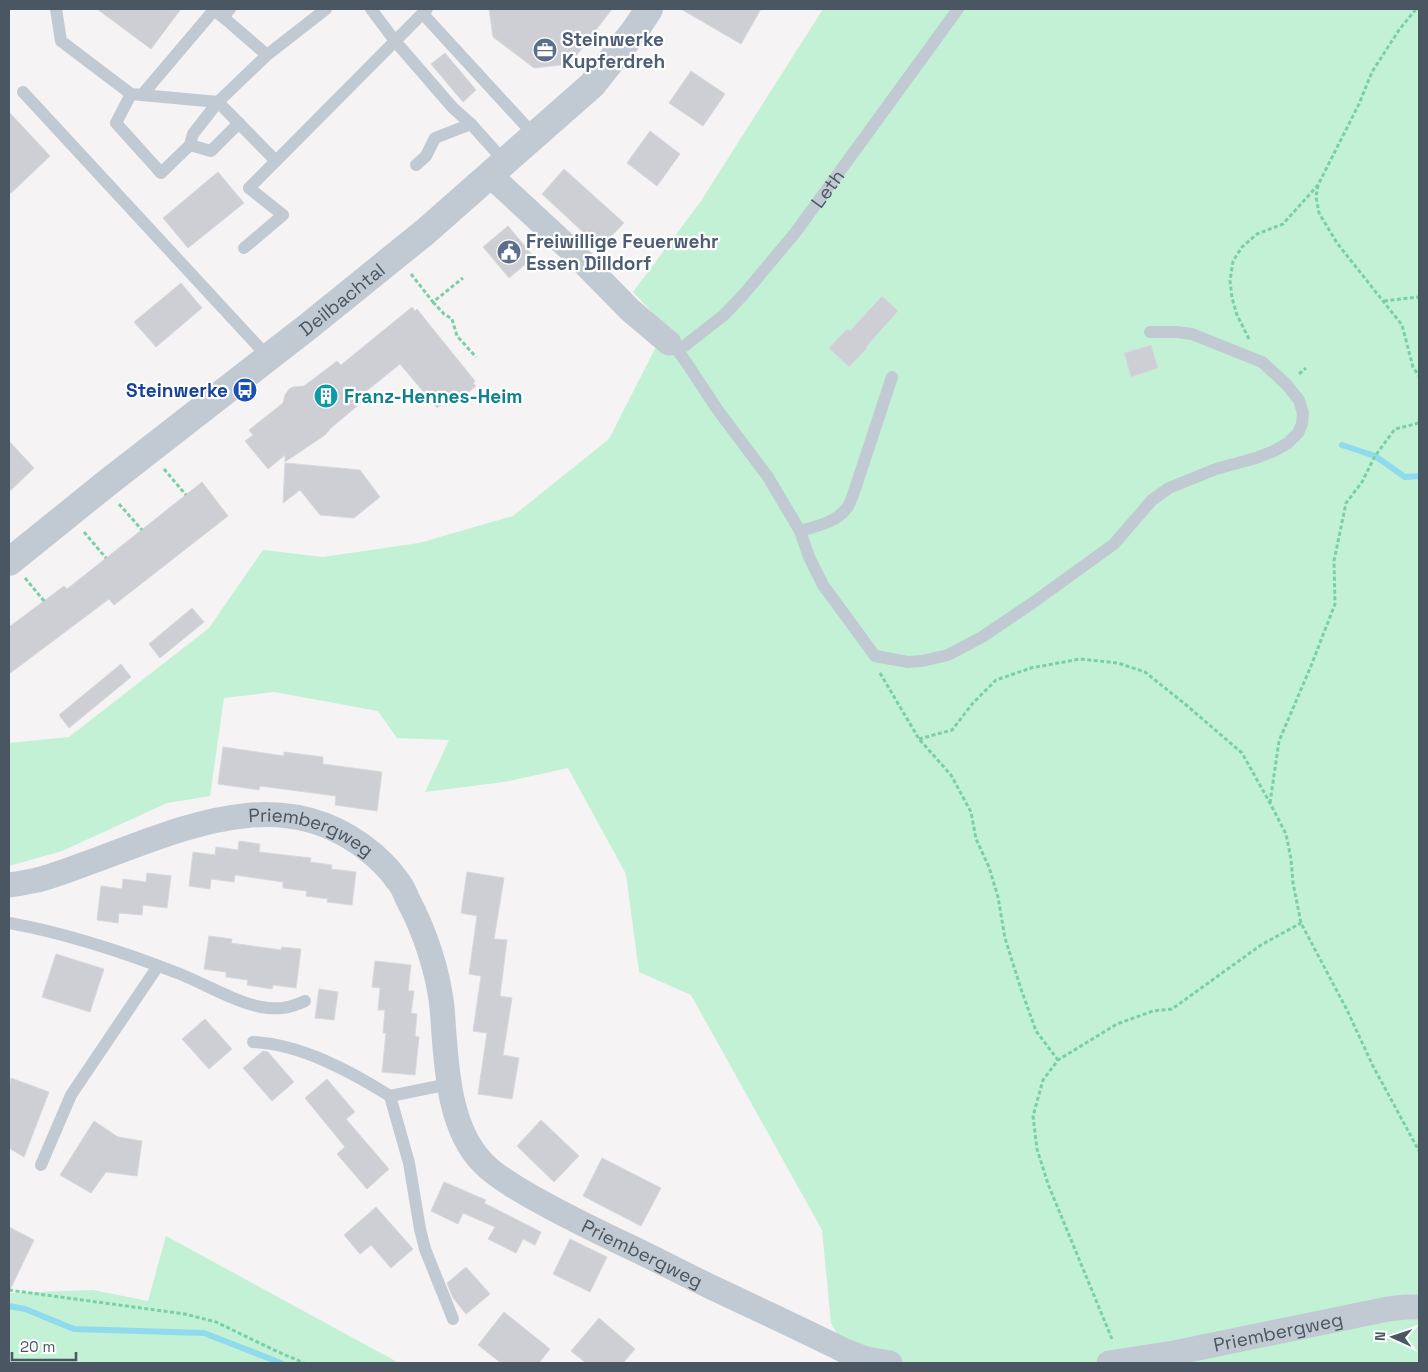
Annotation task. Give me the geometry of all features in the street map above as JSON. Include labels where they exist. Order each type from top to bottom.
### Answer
[{"type":"street","name":"Deilbachtal","points":[[9,562],[102,486],[425,232],[592,85],[636,29],[649,9]]},
{"type":"street","points":[[498,168],[573,252],[630,310],[674,347]]},
{"type":"street","name":"Priembergweg","points":[[9,885],[38,880],[183,828],[206,821],[231,817],[269,814],[296,817],[343,833],[376,857],[398,880],[417,917],[430,954],[441,997],[449,1084],[459,1125],[482,1163],[530,1196],[582,1224],[845,1351],[866,1359],[890,1363]]},
{"type":"street","name":"Priembergweg","points":[[1114,1363],[1174,1353],[1388,1309],[1406,1306],[1419,1307]]},
{"type":"lane","points":[[56,9],[61,41],[136,95],[218,102],[276,161]]},
{"type":"lane","points":[[267,55],[226,13],[214,10],[136,95],[116,123],[162,172],[190,145],[193,134],[218,102],[267,55],[326,9]]},
{"type":"lane","points":[[371,9],[395,41],[453,108],[471,124],[498,168]]},
{"type":"lane","name":"Leth","points":[[674,347],[724,315],[744,294],[795,233],[958,9]]},
{"type":"lane","points":[[244,248],[283,215],[249,188],[425,11],[535,136]]},
{"type":"lane","points":[[23,92],[268,356]]},
{"type":"lane","points":[[190,145],[211,151],[239,123]]},
{"type":"lane","points":[[416,165],[426,156],[435,138],[471,124]]},
{"type":"lane","points":[[674,347],[717,409],[768,476],[800,531],[809,557],[823,585],[875,656],[908,662],[948,655],[982,637],[1114,544],[1152,500],[1169,488],[1216,469],[1256,458],[1288,443],[1298,432],[1302,424],[1303,413],[1299,400],[1286,384],[1262,362],[1192,334],[1150,332]]},
{"type":"lane","points":[[800,531],[834,519],[846,509],[853,495],[892,377]]},
{"type":"lane","points":[[9,923],[36,928],[132,956],[254,1005],[286,1008],[305,1001]]},
{"type":"lane","points":[[41,1165],[72,1095],[158,966]]},
{"type":"lane","points":[[253,1042],[280,1045],[322,1060],[347,1070],[390,1096],[449,1084]]},
{"type":"lane","points":[[390,1096],[409,1163],[425,1249],[453,1319]]},
{"type":"path","points":[[1262,362],[1243,328],[1232,298],[1230,281],[1233,261],[1242,247],[1257,234],[1283,224],[1318,186],[1359,104],[1372,72],[1399,30],[1416,9]]},
{"type":"path","points":[[1318,186],[1316,197],[1319,213],[1337,243],[1402,325],[1413,367],[1419,376]]},
{"type":"path","points":[[396,256],[433,302],[444,314],[452,319],[457,336],[476,357]]},
{"type":"path","points":[[433,302],[463,278]]},
{"type":"path","points":[[1384,301],[1419,297]]},
{"type":"path","points":[[1270,803],[1279,741],[1335,604],[1334,561],[1346,503],[1362,482],[1375,456],[1395,429],[1419,423]]},
{"type":"path","points":[[147,451],[186,495]]},
{"type":"path","points":[[102,486],[142,530]]},
{"type":"path","points":[[68,514],[106,558]]},
{"type":"path","points":[[875,656],[879,671],[919,738],[950,775],[971,812],[976,840],[989,867],[996,889],[1005,938],[1021,989],[1036,1031],[1058,1060]]},
{"type":"path","points":[[919,738],[952,730],[973,703],[996,680],[1031,668],[1080,659],[1118,663],[1145,672],[1242,753],[1286,834],[1301,923],[1347,1010],[1373,1066],[1419,1151]]},
{"type":"path","points":[[1114,1363],[1110,1332],[1048,1184],[1037,1149],[1033,1116],[1043,1080],[1058,1060],[1117,1024],[1154,1011],[1172,1008],[1261,945],[1301,923]]},
{"type":"path","points":[[9,1290],[185,1314],[216,1322],[304,1363]]},
{"type":"green space","points":[[823,9],[1419,9],[1419,1363],[853,1363],[831,1323],[822,1230],[691,995],[639,972],[626,874],[568,768],[504,782],[425,792],[449,740],[397,738],[378,711],[274,692],[224,698],[210,796],[167,803],[62,851],[9,866],[9,743],[69,737],[209,628],[263,550],[323,557],[419,543],[513,516],[609,439],[666,327],[633,292],[701,201]]},
{"type":"green space","points":[[166,1236],[399,1363],[9,1363],[9,1293],[93,1290],[148,1301]]},
{"type":"building","points":[[97,9],[181,9],[151,49]]},
{"type":"building","name":"Steinwerke Kupferdreh","points":[[489,9],[612,9],[570,64],[534,68],[493,37]]},
{"type":"building","points":[[681,9],[761,9],[741,44]]},
{"type":"building","points":[[445,53],[476,90],[463,102],[431,64]]},
{"type":"building","points":[[691,71],[725,94],[703,126],[669,103]]},
{"type":"building","points":[[9,112],[50,156],[9,195]]},
{"type":"building","points":[[650,131],[680,154],[657,186],[627,163]]},
{"type":"building","points":[[564,169],[624,223],[600,248],[542,194]]},
{"type":"building","points":[[218,172],[244,203],[188,248],[163,218]]},
{"type":"building","name":"Freiwillige Feuerwehr Essen Dilldorf","points":[[508,226],[534,257],[509,278],[483,247]]},
{"type":"building","points":[[181,283],[202,308],[156,347],[134,322]]},
{"type":"building","points":[[882,296],[898,311],[849,367],[829,348],[847,329],[850,331]]},
{"type":"building","name":"Franz-Hennes-Heim","points":[[412,307],[415,311],[417,309],[475,381],[473,383],[476,386],[460,399],[455,393],[437,408],[400,364],[364,393],[368,397],[325,435],[285,462],[285,455],[268,469],[245,441],[253,435],[249,430],[283,403],[289,389],[304,386],[337,361],[341,365]]},
{"type":"building","points":[[1151,345],[1158,368],[1131,377],[1124,353]]},
{"type":"building","points":[[9,441],[34,468],[9,492]]},
{"type":"building","points":[[285,463],[360,470],[380,497],[354,518],[320,515],[300,490],[283,503]]},
{"type":"building","points":[[202,482],[228,516],[114,605],[109,599],[9,674],[9,627],[64,586],[67,589]]},
{"type":"building","points":[[192,608],[204,622],[160,658],[149,644]]},
{"type":"building","points":[[121,664],[131,677],[69,728],[59,715]]},
{"type":"building","points":[[223,747],[284,756],[284,752],[323,757],[323,764],[382,772],[377,811],[335,805],[336,796],[260,786],[259,790],[218,784]]},
{"type":"building","points":[[239,841],[260,844],[259,852],[311,858],[310,862],[332,865],[331,869],[356,872],[352,905],[327,902],[328,899],[306,896],[307,891],[283,888],[283,882],[235,875],[234,882],[211,879],[210,889],[189,886],[193,852],[215,855],[216,847],[238,850]]},
{"type":"building","points":[[467,872],[504,878],[494,939],[507,940],[500,996],[512,998],[503,1055],[519,1058],[512,1099],[478,1094],[487,1033],[473,1031],[481,976],[469,974],[477,916],[461,913]]},
{"type":"building","points":[[147,873],[171,876],[167,908],[143,905],[142,915],[119,913],[118,923],[97,920],[101,886],[122,889],[123,879],[146,882]]},
{"type":"building","points":[[209,936],[232,939],[231,943],[281,950],[282,947],[301,949],[296,988],[273,985],[272,989],[247,985],[248,980],[226,977],[226,972],[204,969]]},
{"type":"building","points":[[56,954],[104,969],[90,1012],[42,997]]},
{"type":"building","points":[[375,961],[411,965],[408,991],[414,991],[411,1013],[417,1014],[415,1036],[419,1037],[415,1075],[382,1072],[386,1033],[383,1033],[385,1010],[378,1010],[380,988],[372,987]]},
{"type":"building","points":[[319,989],[338,992],[334,1020],[315,1018]]},
{"type":"building","points":[[205,1019],[232,1049],[209,1069],[182,1039]]},
{"type":"building","points":[[263,1051],[268,1052],[294,1082],[272,1101],[243,1068]]},
{"type":"building","points":[[11,1078],[49,1092],[24,1157],[9,1148],[9,1089]]},
{"type":"building","points":[[327,1079],[355,1112],[346,1119],[389,1169],[367,1189],[337,1154],[345,1147],[305,1098]]},
{"type":"building","points":[[541,1120],[579,1156],[554,1182],[517,1146]]},
{"type":"building","points":[[94,1121],[118,1137],[142,1141],[137,1176],[106,1172],[91,1193],[60,1175]]},
{"type":"building","points":[[602,1158],[661,1188],[641,1226],[583,1196]]},
{"type":"building","points":[[444,1182],[486,1200],[484,1203],[541,1232],[535,1245],[523,1239],[516,1253],[488,1239],[495,1227],[463,1213],[458,1224],[431,1211]]},
{"type":"building","points":[[376,1207],[413,1249],[391,1268],[371,1245],[360,1254],[344,1235]]},
{"type":"building","points":[[9,1227],[34,1240],[9,1292]]},
{"type":"building","points":[[570,1239],[607,1257],[590,1292],[553,1274]]},
{"type":"building","points":[[466,1267],[490,1294],[466,1314],[453,1298],[447,1283]]},
{"type":"building","points":[[504,1312],[550,1349],[539,1363],[501,1363],[478,1345]]},
{"type":"building","points":[[599,1318],[635,1349],[623,1363],[586,1363],[571,1351]]},
{"type":"waterway","points":[[1342,445],[1375,456],[1405,477],[1419,476]]},
{"type":"waterway","points":[[9,1306],[25,1309],[74,1329],[204,1333],[281,1363]]},
{"type":"place","name":"Steinwerke Kupferdreh","points":[[545,50]]},
{"type":"place","name":"Freiwillige Feuerwehr Essen Dilldorf","points":[[509,252]]},
{"type":"place","name":"Steinwerke","points":[[245,390]]},
{"type":"place","name":"Franz-Hennes-Heim","points":[[326,396]]}]
